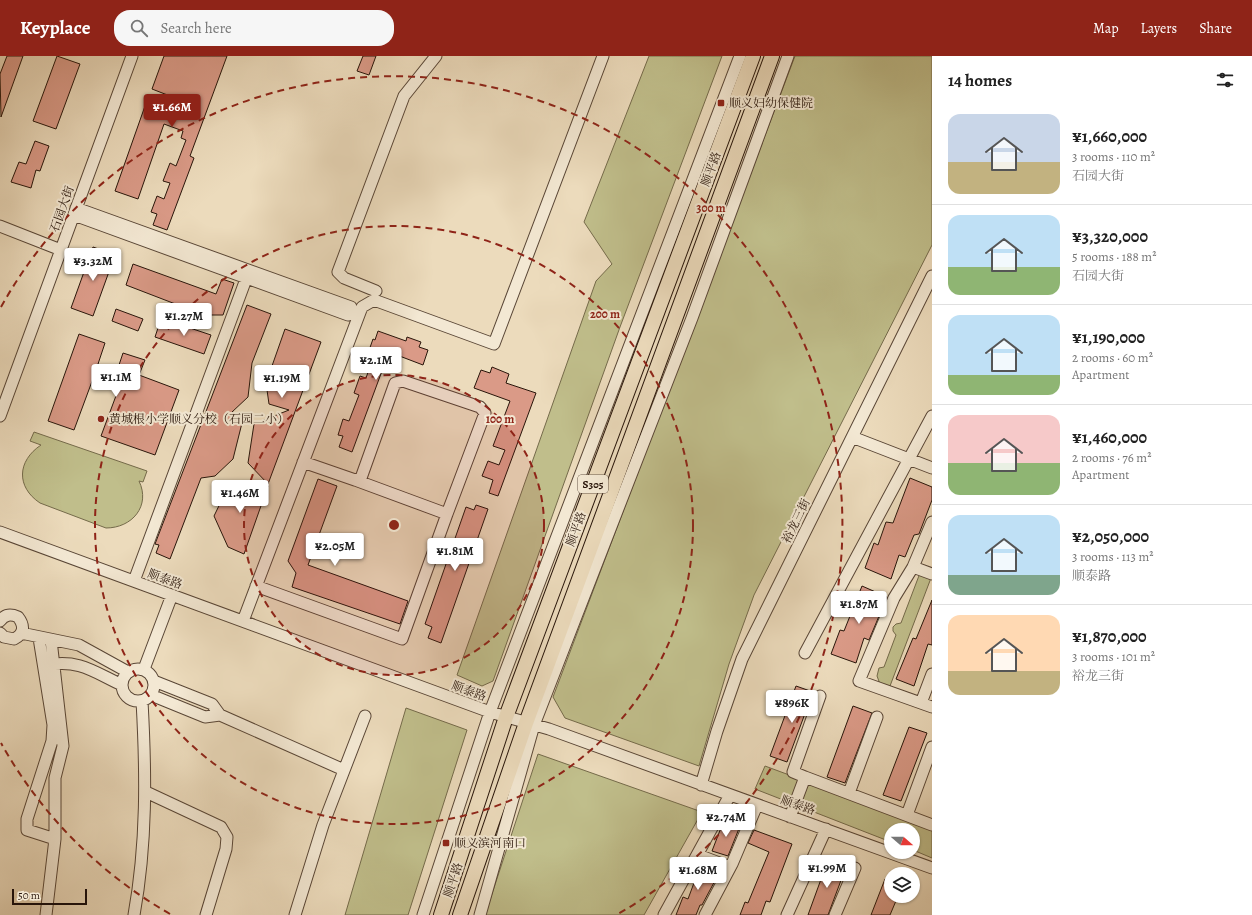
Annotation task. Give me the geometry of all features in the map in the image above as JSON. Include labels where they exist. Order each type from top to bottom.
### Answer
[{"type":"main road","name":"顺平路","points":[[441,915],[506,717],[753,56]]},
{"type":"main road","name":"顺平路","points":[[460,915],[772,56]]},
{"type":"street","name":"石园大街","points":[[0,416],[132,56]]},
{"type":"street","points":[[376,291],[344,278],[338,272],[404,96],[436,56]]},
{"type":"street","points":[[243,621],[362,307],[374,300],[494,344],[603,56]]},
{"type":"street","points":[[423,915],[490,712],[740,56]]},
{"type":"street","points":[[480,915],[530,724],[692,318],[788,56]]},
{"type":"street","points":[[75,211],[350,311]]},
{"type":"street","points":[[0,226],[61,250]]},
{"type":"street","points":[[134,581],[248,274]]},
{"type":"street","name":"裕龙三街","points":[[701,785],[742,659],[932,276]]},
{"type":"street","points":[[256,586],[402,639],[485,413],[480,407],[403,381],[395,383],[360,478],[355,480]]},
{"type":"street","points":[[805,653],[932,416]]},
{"type":"street","points":[[852,437],[932,468]]},
{"type":"street","points":[[303,462],[448,514]]},
{"type":"street","points":[[932,522],[912,567],[894,598],[859,681],[932,707]]},
{"type":"street","name":"顺泰路","points":[[0,532],[490,712],[530,724],[932,868]]},
{"type":"street","points":[[912,567],[932,574]]},
{"type":"street","points":[[144,669],[172,595]]},
{"type":"street","points":[[0,621],[7,615],[18,617],[23,628],[21,633],[14,639],[4,637],[0,634]]},
{"type":"street","points":[[21,633],[38,638],[79,645],[128,672]]},
{"type":"street","points":[[38,638],[48,665],[63,746],[55,778],[55,839],[46,915]]},
{"type":"street","points":[[51,640],[48,665],[53,725],[52,736],[27,819],[28,830],[55,839]]},
{"type":"street","points":[[48,665],[63,662],[78,664],[122,685],[126,696],[137,701],[147,698],[205,717],[220,715]]},
{"type":"street","points":[[122,685],[128,672],[133,669],[144,669],[152,676],[155,686],[147,698],[146,792],[143,862],[134,915]]},
{"type":"street","points":[[921,703],[932,674]]},
{"type":"street","points":[[154,681],[212,704],[220,715],[344,770]]},
{"type":"street","points":[[820,696],[793,772],[932,825]]},
{"type":"street","points":[[295,915],[323,825],[365,716]]},
{"type":"street","points":[[849,794],[877,717]]},
{"type":"street","points":[[907,816],[932,747]]},
{"type":"street","points":[[790,816],[805,777]]},
{"type":"street","points":[[146,792],[221,827],[227,837],[226,849],[206,915]]},
{"type":"street","points":[[664,915],[730,795]]},
{"type":"street","points":[[705,915],[730,867],[757,805]]},
{"type":"street","points":[[787,915],[826,829]]},
{"type":"street","points":[[698,855],[730,867]]},
{"type":"street","points":[[835,915],[855,868]]},
{"type":"shaded area","points":[[649,56],[722,56],[620,327],[493,681],[482,686],[457,675],[596,281],[612,264],[584,222]]},
{"type":"shaded area","points":[[795,56],[932,56],[932,245],[754,595],[729,664],[699,766],[565,718],[553,697]]},
{"type":"shaded area","points":[[34,432],[147,471],[143,482],[139,481],[143,499],[137,514],[124,524],[106,528],[40,503],[32,497],[23,482],[22,474],[27,459],[33,451],[41,445],[30,441]]},
{"type":"shaded area","points":[[920,573],[931,578],[890,686],[880,684],[877,676],[879,668],[884,667],[896,635],[893,631],[893,627],[896,624],[901,623]]},
{"type":"shaded area","points":[[406,708],[467,730],[408,915],[345,915]]},
{"type":"shaded area","points":[[538,754],[702,812],[644,915],[485,915]]},
{"type":"shaded area","points":[[765,766],[919,823],[884,823],[884,839],[755,789]]},
{"type":"shaded area","points":[[920,824],[932,828],[932,858],[920,853]]},
{"type":"building","points":[[7,56],[23,56],[1,117],[0,74]]},
{"type":"building","points":[[57,56],[80,64],[56,129],[33,121]]},
{"type":"building","points":[[164,56],[227,56],[190,156],[194,158],[167,230],[153,225],[157,214],[151,212],[157,196],[164,199],[170,183],[163,181],[170,163],[176,166],[186,140],[181,138],[183,131],[164,124],[138,199],[115,191],[145,106],[182,119],[188,103],[152,89]]},
{"type":"building","points":[[363,56],[376,56],[369,75],[357,71]]},
{"type":"building","points":[[35,141],[49,146],[40,171],[36,170],[31,188],[11,182],[19,162],[26,164]]},
{"type":"building","points":[[93,247],[115,255],[93,316],[71,308]]},
{"type":"building","points":[[133,264],[216,294],[222,279],[234,283],[223,315],[211,315],[191,310],[126,285]]},
{"type":"building","points":[[247,305],[271,314],[252,363],[248,397],[232,412],[244,415],[233,459],[215,476],[201,478],[170,559],[156,553],[159,545],[155,544]]},
{"type":"building","points":[[116,309],[143,319],[138,331],[112,321]]},
{"type":"building","points":[[160,322],[185,330],[187,327],[211,335],[204,354],[155,337]]},
{"type":"building","points":[[285,329],[321,342],[268,484],[248,463],[254,424],[289,410],[269,404],[266,383]]},
{"type":"building","points":[[378,331],[406,341],[407,337],[421,342],[419,347],[428,350],[423,365],[389,352],[352,452],[339,447],[343,436],[338,435],[343,419],[349,421],[359,395],[354,393],[360,376],[366,378],[373,358],[367,356],[373,339],[375,340]]},
{"type":"building","points":[[79,334],[105,343],[98,364],[117,371],[123,353],[145,360],[139,375],[179,390],[155,455],[101,436],[120,385],[94,376],[74,430],[48,421]]},
{"type":"building","points":[[492,367],[509,374],[506,383],[536,393],[498,496],[489,493],[493,480],[482,476],[488,461],[499,465],[505,450],[493,446],[510,401],[474,388],[481,370],[490,373]]},
{"type":"building","points":[[910,478],[932,487],[932,500],[919,534],[914,535],[905,557],[899,555],[891,579],[865,568],[874,543],[878,545],[886,522],[893,523]]},
{"type":"building","points":[[318,479],[337,486],[308,565],[408,601],[400,624],[292,587],[296,573],[288,561]]},
{"type":"building","points":[[230,483],[268,486],[244,554],[228,547],[214,516]]},
{"type":"building","points":[[476,505],[488,509],[441,643],[428,638],[432,627],[425,624],[466,507],[474,510]]},
{"type":"building","points":[[862,586],[887,597],[869,640],[864,638],[856,663],[831,654],[840,630],[844,631]]},
{"type":"building","points":[[932,600],[932,645],[928,644],[914,686],[896,679],[913,638],[916,639]]},
{"type":"building","points":[[796,686],[813,692],[787,762],[770,756]]},
{"type":"building","points":[[853,706],[872,713],[845,783],[827,777]]},
{"type":"building","points":[[909,727],[927,733],[901,801],[883,795]]},
{"type":"building","points":[[724,820],[740,826],[728,856],[712,851]]},
{"type":"building","points":[[754,830],[792,844],[770,902],[766,901],[761,915],[740,915],[745,902],[748,903],[769,852],[748,843]]},
{"type":"building","points":[[828,860],[846,867],[828,915],[808,915]]},
{"type":"building","points":[[701,864],[719,872],[718,875],[702,905],[700,905],[696,915],[676,915],[683,897],[688,899]]},
{"type":"building","points":[[884,882],[884,903],[895,903],[890,915],[871,915]]},
{"type":"place","name":"顺义妇幼保健院","points":[[721,103]]},
{"type":"place","name":"黄城根小学顺义分校（石园二小）","points":[[101,419]]},
{"type":"place","name":"顺义滨河南口","points":[[446,843]]}]
